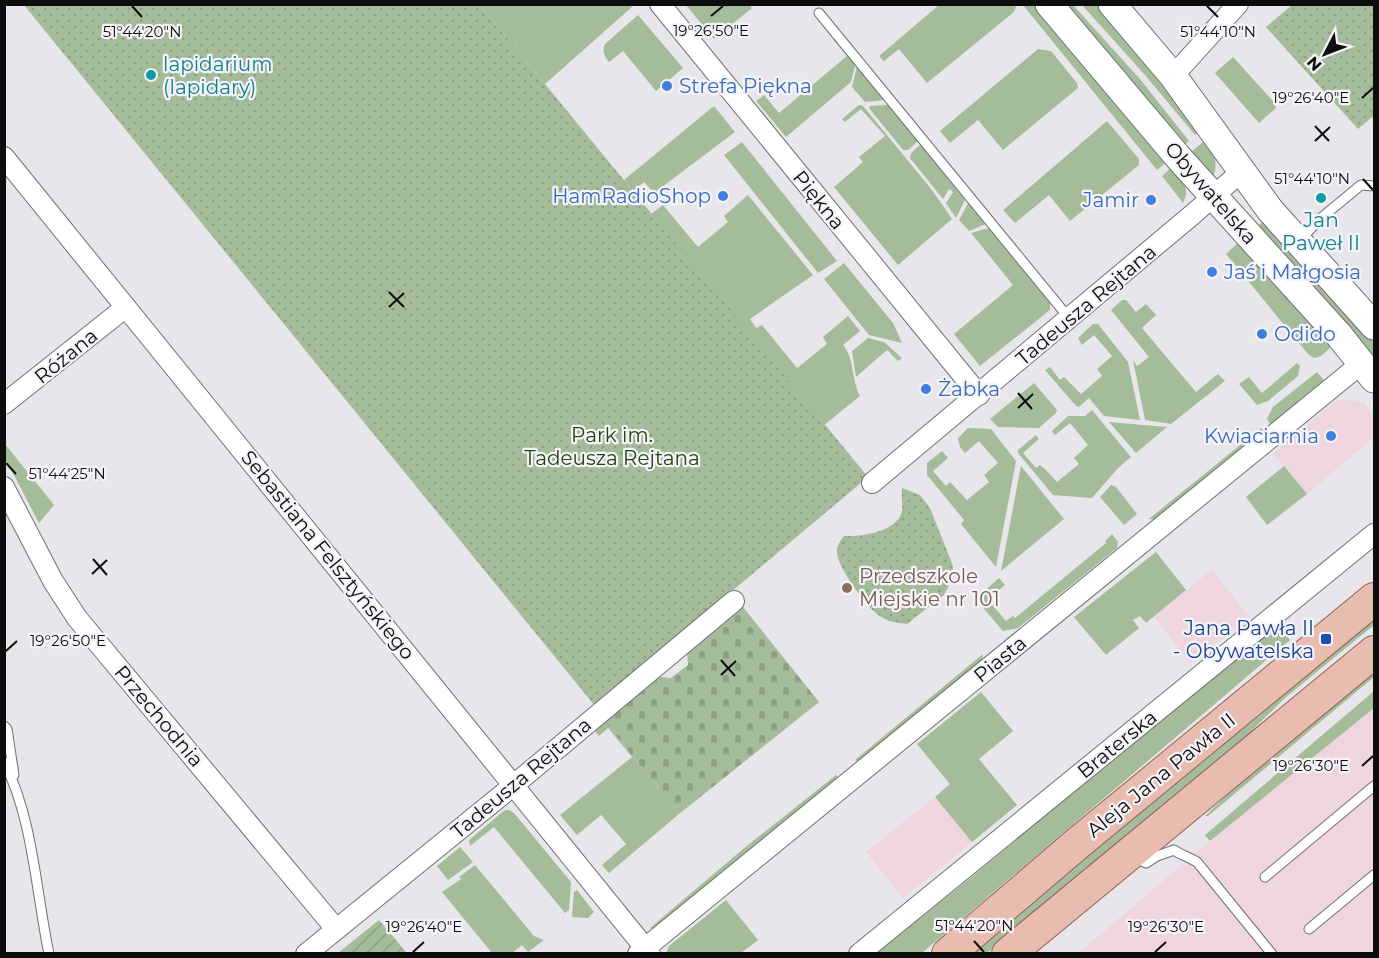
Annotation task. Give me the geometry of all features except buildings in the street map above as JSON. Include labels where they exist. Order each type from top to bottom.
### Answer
[{"type":"main road","name":"Obywatelska","points":[[1049,4],[1213,197],[1368,371]]},
{"type":"main road","name":"Obywatelska","points":[[1113,4],[1173,76],[1270,210],[1374,326]]},
{"type":"main road","name":"Aleja Jana Pawła II","points":[[948,954],[1078,843],[1374,598]]},
{"type":"main road","name":"Aleja Jana Pawła II","points":[[1008,954],[1374,652]]},
{"type":"street","name":"Piękna","points":[[660,4],[979,395]]},
{"type":"street","points":[[1173,76],[1238,4]]},
{"type":"street","name":"Sebastiana Felsztyńskiego","points":[[4,157],[514,784],[644,952]]},
{"type":"street","name":"Tadeusza Rejtana","points":[[872,483],[1242,171]]},
{"type":"street","name":"Różana","points":[[4,404],[126,307]]},
{"type":"street","name":"Piasta","points":[[644,952],[1368,371]]},
{"type":"street","name":"Przechodnia","points":[[4,487],[53,581],[77,618],[336,929]]},
{"type":"street","name":"Braterska","points":[[859,954],[1374,534]]},
{"type":"street","name":"Tadeusza Rejtana","points":[[306,954],[734,601]]},
{"type":"lane","points":[[819,14],[1069,318]]},
{"type":"lane","points":[[1298,242],[1321,218],[1361,185],[1374,186]]},
{"type":"lane","points":[[4,726],[7,729],[50,954]]},
{"type":"lane","points":[[4,762],[16,784]]},
{"type":"lane","points":[[1265,877],[1374,786]]},
{"type":"lane","points":[[1127,855],[1146,863],[1174,850],[1179,854],[1188,855],[1197,862],[1272,954]]},
{"type":"lane","points":[[1309,929],[1374,875]]},
{"type":"shaded area","points":[[1338,399],[1364,403],[1374,416],[1374,437],[1307,494],[1273,454]]},
{"type":"shaded area","points":[[1212,569],[1249,617],[1191,663],[1154,617]]},
{"type":"shaded area","points":[[1374,708],[1374,953],[1077,954],[1210,841]]},
{"type":"shaded area","points":[[935,797],[972,842],[903,898],[866,852]]},
{"type":"green space","points":[[630,4],[632,7],[545,84],[480,5]]},
{"type":"green space","name":"Park im. Tadeusza Rejtana","points":[[24,5],[480,5],[868,477],[595,706]]},
{"type":"green space","points":[[686,5],[749,5],[752,8],[714,39]]},
{"type":"green space","points":[[939,5],[1014,5],[1016,7],[1014,12],[927,83],[899,49],[884,61],[879,56]]},
{"type":"green space","points":[[1023,5],[1038,5],[1168,161],[1157,170]]},
{"type":"green space","points":[[1062,5],[1073,5],[1140,79],[1189,141],[1182,147]]},
{"type":"green space","points":[[1082,5],[1097,5],[1199,132],[1195,135]]},
{"type":"green space","points":[[1292,5],[1374,5],[1374,120],[1372,117],[1358,129],[1266,27]]},
{"type":"green space","points":[[638,15],[683,68],[656,91],[623,51],[609,62],[604,53],[605,44]]},
{"type":"green space","points":[[835,37],[856,62],[851,82],[786,137],[756,101],[764,95],[779,113],[847,56],[833,39]]},
{"type":"green space","points":[[1038,49],[1051,51],[1077,83],[1078,88],[1003,150],[978,120],[950,143],[940,131]]},
{"type":"green space","points":[[1233,57],[1273,101],[1276,108],[1259,123],[1215,73]]},
{"type":"green space","points":[[857,66],[885,100],[865,102],[852,87]]},
{"type":"green space","points":[[859,105],[863,106],[932,190],[952,219],[898,265],[834,187],[863,162],[859,157],[885,136],[861,109],[845,122],[842,119]]},
{"type":"green space","points":[[888,105],[918,141],[908,150],[903,150],[869,108],[870,106]]},
{"type":"green space","points":[[714,106],[735,132],[654,193],[644,182],[633,191],[624,180]]},
{"type":"green space","points":[[1107,121],[1139,159],[1139,165],[1070,221],[1049,195],[1015,223],[1003,210]]},
{"type":"green space","points":[[1206,139],[1215,158],[1212,180],[1188,155]]},
{"type":"green space","points":[[742,142],[837,261],[818,273],[724,155]]},
{"type":"green space","points":[[921,144],[965,200],[956,218],[946,203],[953,192],[949,189],[943,199],[910,158],[911,153]]},
{"type":"green space","points":[[1173,166],[1186,188],[1183,203],[1162,176]]},
{"type":"green space","points":[[748,195],[813,275],[750,319],[756,328],[762,325],[797,368],[827,344],[823,337],[848,316],[860,331],[843,345],[849,357],[860,396],[824,425],[651,214],[663,205],[698,247],[728,222],[724,216]]},
{"type":"green space","points":[[968,203],[986,224],[969,231],[959,220]]},
{"type":"green space","points":[[1264,221],[1374,339],[1374,359],[1254,229]]},
{"type":"green space","points":[[989,228],[1050,302],[1050,310],[980,366],[954,334],[1013,285],[971,233]]},
{"type":"green space","points":[[1239,242],[1329,342],[1330,348],[1321,356],[1314,358],[1308,354],[1226,254]]},
{"type":"green space","points":[[844,263],[893,323],[902,343],[869,335],[824,279]]},
{"type":"green space","points":[[1122,300],[1126,300],[1136,312],[1146,304],[1156,315],[1142,328],[1196,392],[1218,374],[1225,381],[1171,424],[1145,420],[1133,360],[1137,366],[1149,357],[1111,310]]},
{"type":"green space","points":[[1093,324],[1098,324],[1128,362],[1140,420],[1104,416],[1089,398],[1079,407],[1076,406],[1045,370],[1050,367],[1060,380],[1064,377],[1081,394],[1102,376],[1097,369],[1112,356],[1094,335],[1082,345],[1078,338]]},
{"type":"green space","points":[[868,338],[884,342],[902,358],[898,361],[887,350],[856,377],[852,351]]},
{"type":"green space","points":[[1297,363],[1300,366],[1298,376],[1268,401],[1257,405],[1239,384],[1249,377],[1262,393]]},
{"type":"green space","points":[[1317,372],[1327,384],[1272,427],[1267,419],[1273,407]]},
{"type":"green space","points":[[1034,383],[1057,410],[1039,428],[998,427],[990,419]]},
{"type":"green space","points":[[1092,410],[1131,457],[1118,468],[1092,498],[1053,495],[1018,453],[1018,450],[1036,435],[1039,439],[1023,453],[1036,468],[1040,465],[1057,482],[1079,464],[1074,458],[1088,445],[1070,423],[1055,435],[1052,431],[1068,416],[1085,416]]},
{"type":"green space","points":[[1109,422],[1167,427],[1136,453]]},
{"type":"green space","points":[[968,428],[991,429],[1016,461],[996,567],[961,524],[964,520],[927,475],[927,463],[942,451],[948,458],[933,471],[946,486],[950,482],[967,500],[989,482],[984,475],[998,463],[979,441],[965,453],[960,447],[958,438]]},
{"type":"green space","points":[[1261,428],[1265,433],[1160,520],[1149,519]]},
{"type":"green space","points":[[5,444],[54,505],[39,523],[5,458]]},
{"type":"green space","points":[[1021,466],[1064,519],[1001,571]]},
{"type":"green space","points":[[1284,466],[1307,494],[1267,525],[1246,497]]},
{"type":"green space","points":[[1111,485],[1116,487],[1137,514],[1124,525],[1100,497]]},
{"type":"green space","points":[[902,488],[920,495],[930,508],[953,566],[952,580],[944,595],[907,624],[886,620],[869,606],[844,572],[837,552],[844,536],[878,532],[894,524],[902,511]]},
{"type":"green space","points":[[1112,534],[1118,542],[1117,548],[1018,628],[1003,631],[979,603],[981,594],[999,578],[1005,585],[988,600],[1006,621],[1013,616],[1015,618],[1106,543],[1105,541]]},
{"type":"green space","points":[[1156,552],[1186,590],[1146,623],[1140,616],[1133,620],[1139,628],[1106,655],[1074,617]]},
{"type":"green space","points":[[743,607],[819,702],[679,814],[605,722],[660,677],[671,678],[688,665],[687,654]]},
{"type":"green space","points":[[1374,617],[1374,625],[1285,698],[1238,744],[987,953],[971,954],[1161,793]]},
{"type":"green space","points":[[1276,624],[1290,640],[922,953],[875,954],[968,880]]},
{"type":"green space","points":[[983,654],[981,666],[859,762],[855,760]]},
{"type":"green space","points":[[1374,669],[1374,677],[1208,816],[1205,816],[1250,773]]},
{"type":"green space","points":[[1374,691],[1374,708],[1210,841],[1205,835]]},
{"type":"green space","points":[[981,692],[1013,731],[979,759],[1017,805],[972,842],[935,797],[950,784],[917,744]]},
{"type":"green space","points":[[605,722],[679,814],[609,873],[602,865],[626,844],[601,815],[577,835],[560,815],[632,757],[608,728],[599,736],[595,731]]},
{"type":"green space","points":[[836,775],[842,782],[654,929],[650,928],[743,849]]},
{"type":"green space","points":[[505,810],[514,813],[571,882],[569,910],[565,913],[494,827],[470,846],[469,840]]},
{"type":"green space","points":[[460,847],[473,862],[448,880],[437,866]]},
{"type":"green space","points":[[475,865],[534,936],[544,940],[528,952],[522,945],[512,953],[492,953],[442,892],[461,879],[459,877]]},
{"type":"green space","points":[[577,890],[594,912],[588,918],[572,917],[574,892]]},
{"type":"green space","points":[[726,900],[758,940],[741,953],[666,953],[669,946]]},
{"type":"green space","points":[[379,920],[407,953],[338,953]]},
{"type":"place","name":"lapidarium (lapidary)","points":[[151,75]]},
{"type":"place","name":"Strefa Piękna","points":[[667,86]]},
{"type":"place","name":"HamRadioShop","points":[[723,196]]},
{"type":"place","name":"Jan Paweł II","points":[[1321,198]]},
{"type":"place","name":"Jamir","points":[[1151,200]]},
{"type":"place","name":"Jaś i Małgosia","points":[[1212,272]]},
{"type":"place","name":"Odido","points":[[1262,334]]},
{"type":"place","name":"Żabka","points":[[926,389]]},
{"type":"place","name":"Kwiaciarnia","points":[[1331,436]]},
{"type":"place","name":"Przedszkole Miejskie nr 101","points":[[847,588]]},
{"type":"place","name":"Jana Pawła II - Obywatelska","points":[[1326,639]]}]
